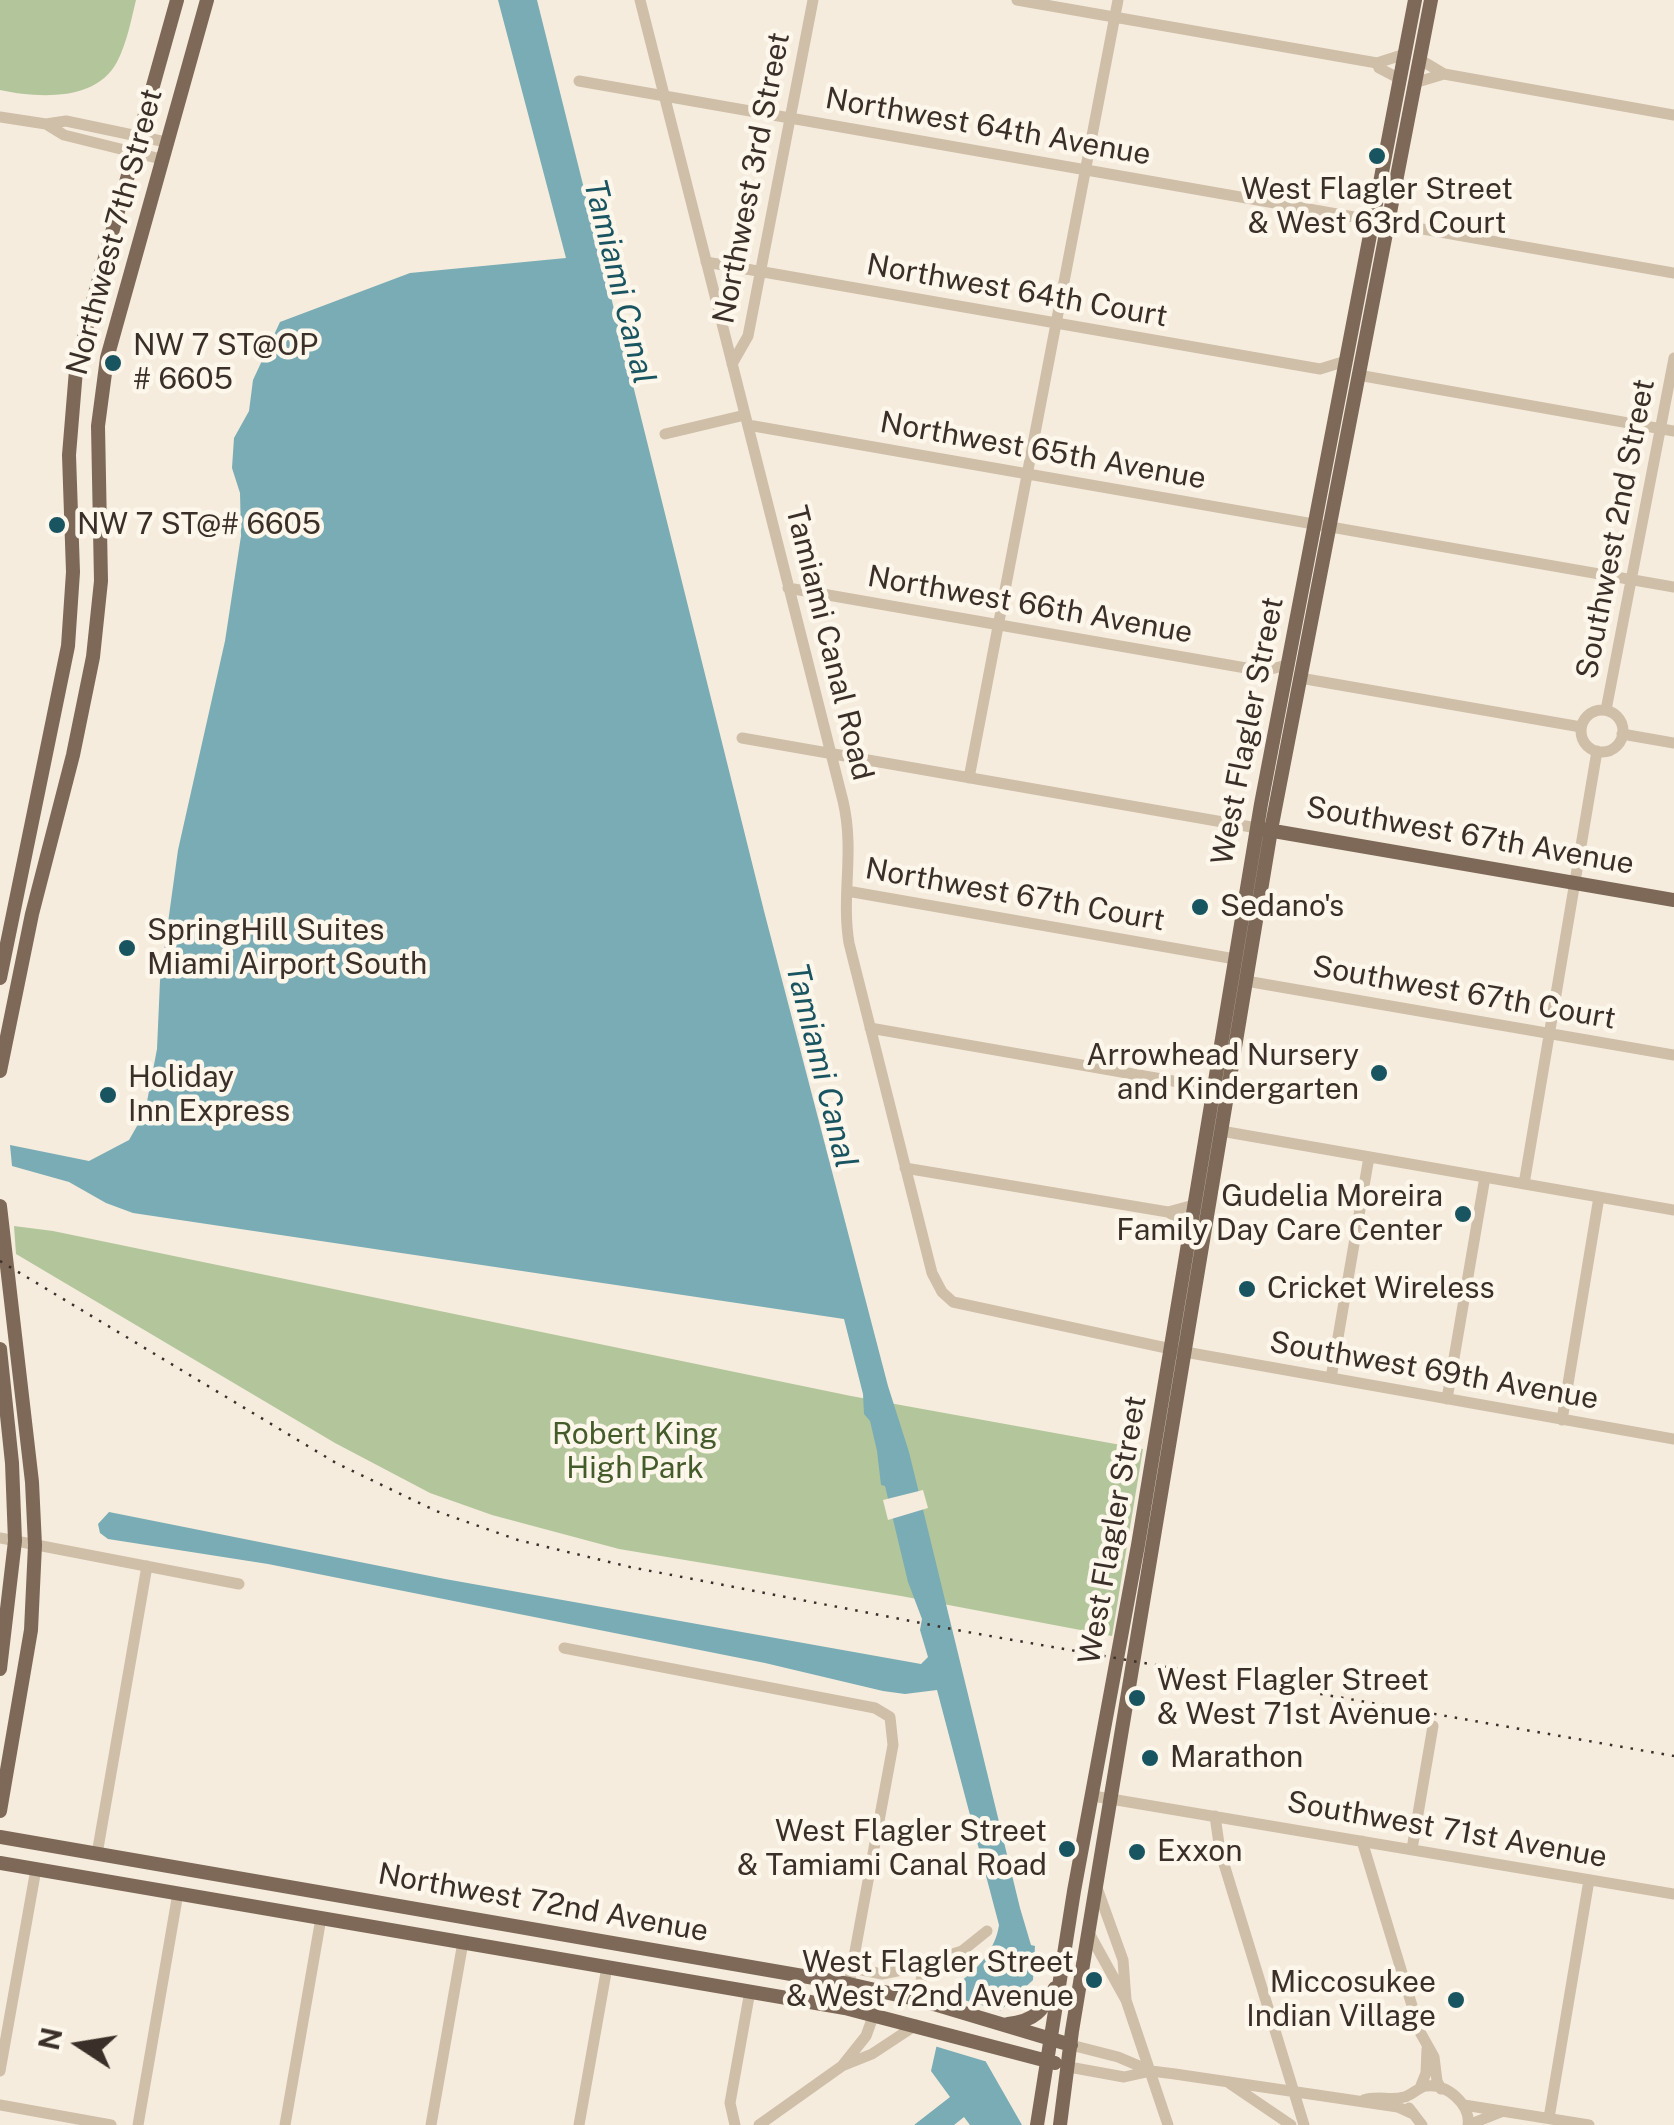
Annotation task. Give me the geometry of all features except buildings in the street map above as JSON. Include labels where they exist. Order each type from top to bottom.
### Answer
[{"type":"main road","name":"Northwest 7th Street","points":[[0,978],[69,634],[73,572],[69,455],[76,370],[178,0]]},
{"type":"main road","name":"Northwest 7th Street","points":[[0,1071],[32,914],[88,689],[101,581],[97,448],[102,381],[114,326],[207,0]]},
{"type":"main road","name":"West Flagler Street","points":[[1412,56],[1415,0]]},
{"type":"main road","name":"West Flagler Street","points":[[1061,2118],[1178,1350],[1246,980],[1284,686],[1358,375],[1380,222],[1407,81],[1430,0]]},
{"type":"main road","name":"West Flagler Street","points":[[1178,1350],[1190,1226],[1234,958],[1300,678],[1341,384],[1380,222]]},
{"type":"main road","name":"Southwest 67th Avenue","points":[[1264,829],[1674,900]]},
{"type":"main road","points":[[0,1206],[14,1482],[0,1669]]},
{"type":"main road","points":[[0,1349],[10,1370],[32,1482],[36,1545],[31,1630],[0,1811]]},
{"type":"main road","name":"West Flagler Street","points":[[1037,2125],[1092,1796],[1146,1547]]},
{"type":"main road","name":"Northwest 72nd Avenue","points":[[0,1837],[850,1984],[1071,2045]]},
{"type":"main road","name":"Northwest 72nd Avenue","points":[[0,1863],[845,2008],[1069,2067]]},
{"type":"main road","points":[[178,1893],[183,1868]]},
{"type":"main road","points":[[321,1918],[325,1893]]},
{"type":"main road","points":[[463,1942],[466,1917]]},
{"type":"main road","points":[[607,1967],[612,1942]]},
{"type":"main road","points":[[750,1991],[754,1967]]},
{"type":"main road","points":[[1002,2025],[1039,2015],[1061,1977]]},
{"type":"main road","points":[[845,2008],[850,1984]]},
{"type":"street","name":"Tamiami Canal Road","points":[[640,0],[850,835],[849,943],[932,1273],[948,1298]]},
{"type":"street","name":"Northwest 3rd Street","points":[[732,364],[748,336],[813,0]]},
{"type":"street","points":[[1017,0],[1377,63],[1412,56],[1444,74],[1674,116]]},
{"type":"street","points":[[969,778],[1118,0]]},
{"type":"street","points":[[1377,63],[1379,68],[1407,81],[1444,74]]},
{"type":"street","name":"Northwest 64th Avenue","points":[[579,81],[1674,273]]},
{"type":"street","points":[[0,116],[46,124],[66,121],[166,142]]},
{"type":"street","points":[[46,124],[64,135],[161,159]]},
{"type":"street","name":"Northwest 64th Court","points":[[706,262],[1320,368],[1346,361]]},
{"type":"street","name":"Southwest 2nd Street","points":[[1606,710],[1631,579],[1667,430],[1674,358]]},
{"type":"street","name":"Northwest 64th Court","points":[[1320,368],[1341,384]]},
{"type":"street","points":[[1358,375],[1667,430]]},
{"type":"street","name":"Northwest 65th Avenue","points":[[666,434],[746,420],[1027,474],[1674,587]]},
{"type":"street","name":"Northwest 66th Avenue","points":[[788,588],[1263,671],[1288,665]]},
{"type":"street","name":"Northwest 66th Avenue","points":[[1263,671],[1284,686]]},
{"type":"street","points":[[1300,678],[1581,726]]},
{"type":"street","points":[[1606,710],[1620,719],[1622,734],[1611,750],[1597,751],[1584,742],[1581,726],[1590,714],[1606,710]]},
{"type":"street","points":[[1622,734],[1674,744]]},
{"type":"street","points":[[742,738],[1264,829]]},
{"type":"street","points":[[1524,1184],[1597,751]]},
{"type":"street","name":"Northwest 67th Court","points":[[847,892],[1234,958]]},
{"type":"street","name":"Southwest 67th Court","points":[[1246,980],[1674,1056]]},
{"type":"street","points":[[870,1028],[1190,1084],[1212,1098]]},
{"type":"street","points":[[1190,1084],[1216,1076]]},
{"type":"street","points":[[1221,1131],[1674,1210]]},
{"type":"street","points":[[1332,1378],[1369,1157]]},
{"type":"street","points":[[905,1168],[1168,1212],[1190,1226]]},
{"type":"street","points":[[1447,1399],[1484,1177]]},
{"type":"street","points":[[1562,1420],[1599,1197]]},
{"type":"street","points":[[1168,1212],[1194,1205]]},
{"type":"street","name":"Southwest 69th Avenue","points":[[948,1298],[966,1306],[1178,1350],[1674,1439]]},
{"type":"street","points":[[8,1540],[239,1584]]},
{"type":"street","points":[[97,1854],[146,1566]]},
{"type":"street","points":[[564,1648],[876,1708],[890,1717],[893,1745],[850,1984]]},
{"type":"street","points":[[1412,1850],[1434,1726]]},
{"type":"street","name":"Southwest 71st Avenue","points":[[1092,1796],[1674,1894]]},
{"type":"street","points":[[1214,1816],[1224,1863],[1304,2125]]},
{"type":"street","points":[[1362,1841],[1427,2049],[1426,2073],[1409,2104],[1422,2125]]},
{"type":"street","points":[[0,2071],[36,1869]]},
{"type":"street","points":[[1549,2118],[1590,1880]]},
{"type":"street","points":[[1096,1885],[1123,1960],[1126,2000]]},
{"type":"street","points":[[138,2125],[178,1893]]},
{"type":"street","points":[[285,2125],[321,1918]]},
{"type":"street","points":[[852,1968],[882,1974],[923,1964],[962,1952],[987,1931]]},
{"type":"street","points":[[1089,1932],[1126,2000],[1168,2125]]},
{"type":"street","points":[[432,2125],[463,1942]]},
{"type":"street","points":[[923,1964],[931,2004]]},
{"type":"street","points":[[579,2125],[607,1967]]},
{"type":"street","points":[[735,2125],[730,2103],[750,1991]]},
{"type":"street","points":[[842,2066],[866,2036],[874,2014]]},
{"type":"street","points":[[759,2125],[842,2066],[872,2054],[916,2026]]},
{"type":"street","points":[[1071,2045],[1118,2057],[1151,2071],[1364,2100],[1412,2113]]},
{"type":"street","points":[[1427,2049],[1434,2057],[1441,2088],[1464,2105],[1469,2114],[1468,2125],[1500,2112]]},
{"type":"street","points":[[1069,2067],[1124,2077],[1151,2071]]},
{"type":"street","points":[[1226,2081],[1291,2125]]},
{"type":"street","points":[[1364,2100],[1397,2098],[1441,2088]]},
{"type":"street","points":[[1464,2105],[1589,2125]]},
{"type":"street","points":[[0,2106],[111,2125]]},
{"type":"green space","points":[[0,0],[136,0],[123,47],[107,75],[81,91],[31,95],[0,90]]},
{"type":"green space","name":"Robert King High Park","points":[[14,1226],[851,1396],[1143,1449],[1112,1636],[619,1549],[492,1515],[430,1493],[335,1443],[16,1254]]},
{"type":"water","points":[[498,0],[537,0],[764,911],[888,1386],[909,1452],[1020,1908],[1031,1945],[1035,1946],[1033,1980],[1001,2010],[988,2039],[986,2062],[1022,2125],[970,2125],[964,2117],[954,2125],[914,2125],[950,2097],[931,2071],[941,2026],[956,1984],[984,1959],[999,1925],[937,1690],[905,1694],[883,1691],[765,1663],[268,1564],[108,1539],[100,1533],[98,1524],[109,1512],[445,1579],[921,1664],[928,1657],[920,1630],[922,1619],[908,1582],[885,1486],[881,1485],[877,1451],[870,1421],[864,1414],[863,1394],[844,1319],[133,1213],[69,1182],[12,1166],[10,1145],[89,1161],[129,1140],[145,1112],[157,1049],[160,981],[178,850],[225,641],[241,536],[240,493],[232,468],[234,438],[249,411],[253,380],[280,322],[410,273],[566,258]]},
{"type":"pier","points":[[923,1490],[928,1508],[888,1520],[883,1500]]},
{"type":"pier","points":[[947,1995],[1005,2012],[993,2040],[991,2063],[931,2045]]},
{"type":"railway","points":[[0,1261],[336,1463],[436,1511],[518,1540],[630,1567],[973,1633],[1674,1756]]},
{"type":"place","name":"West Flagler Street & West 63rd Court","points":[[1377,156]]},
{"type":"place","name":"NW 7 ST@OP # 6605","points":[[113,363]]},
{"type":"place","name":"NW 7 ST@# 6605","points":[[57,525]]},
{"type":"place","name":"Sedano's","points":[[1200,907]]},
{"type":"place","name":"SpringHill Suites Miami Airport South","points":[[127,948]]},
{"type":"place","name":"Arrowhead Nursery and Kindergarten","points":[[1379,1073]]},
{"type":"place","name":"Holiday Inn Express","points":[[108,1095]]},
{"type":"place","name":"Gudelia Moreira Family Day Care Center","points":[[1463,1214]]},
{"type":"place","name":"Cricket Wireless","points":[[1247,1289]]},
{"type":"place","name":"West Flagler Street & West 71st Avenue","points":[[1137,1698]]},
{"type":"place","name":"Marathon","points":[[1150,1758]]},
{"type":"place","name":"West Flagler Street & Tamiami Canal Road","points":[[1067,1849]]},
{"type":"place","name":"Exxon","points":[[1137,1852]]},
{"type":"place","name":"West Flagler Street & West 72nd Avenue","points":[[1094,1980]]},
{"type":"place","name":"Miccosukee Indian Village","points":[[1456,2000]]},
{"type":"water label","name":"Tamiami Canal","points":[[619,282]]},
{"type":"water label","name":"Tamiami Canal","points":[[821,1066]]}]
